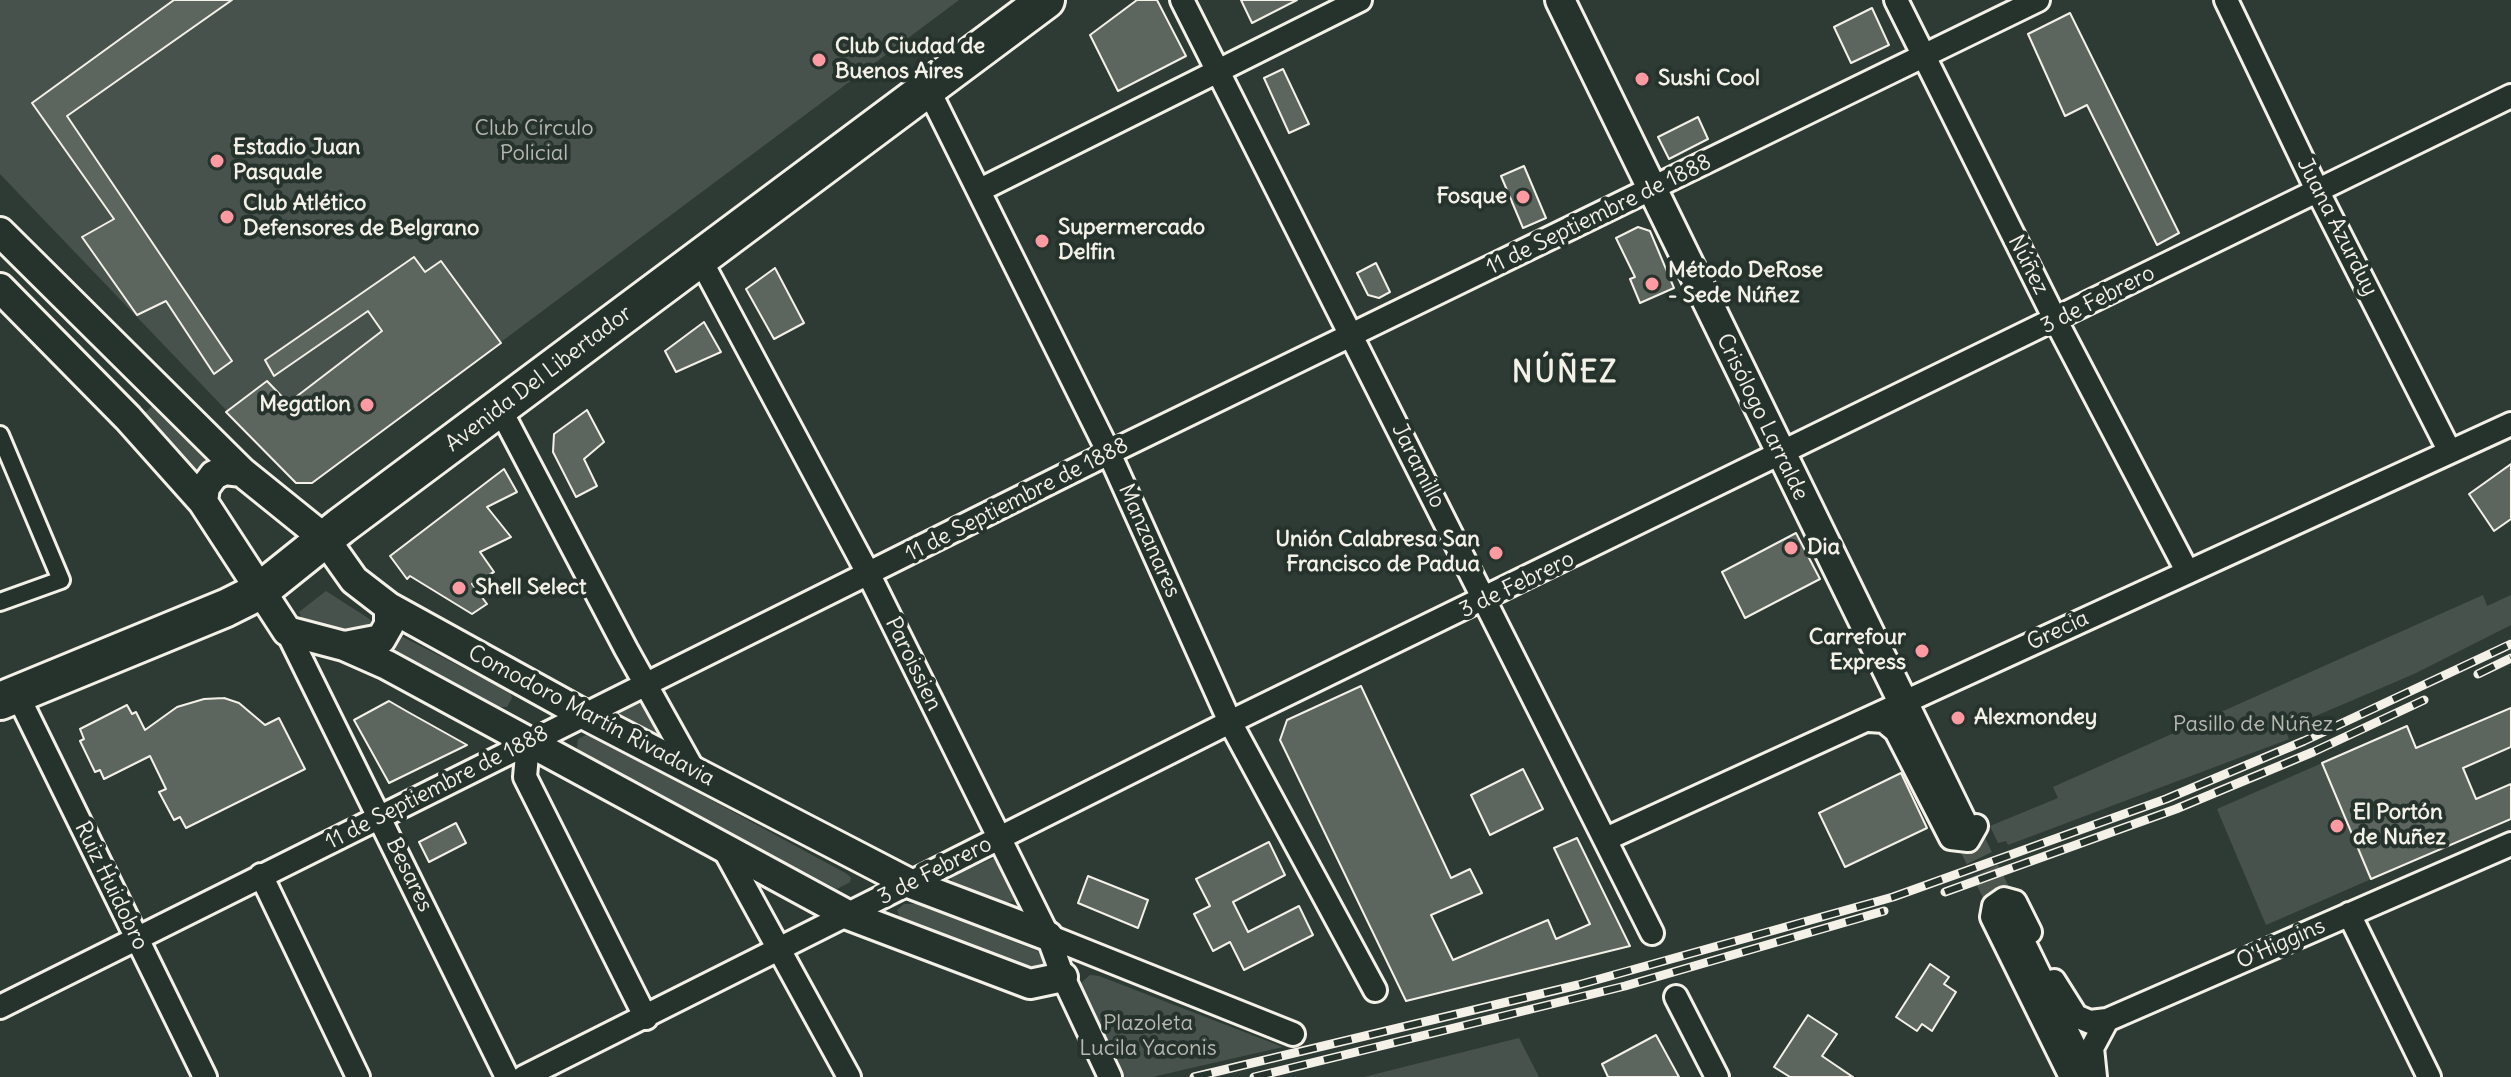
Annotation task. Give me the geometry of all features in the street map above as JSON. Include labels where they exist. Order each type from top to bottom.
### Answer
[{"type":"main road","name":"Avenida Del Libertador","points":[[8,697],[226,608],[260,591],[325,539],[1046,0]]},
{"type":"street","name":"Jaramillo","points":[[1182,0],[1652,933]]},
{"type":"street","points":[[980,190],[1360,0]]},
{"type":"street","name":"Crisólogo Larralde","points":[[1560,0],[1967,833]]},
{"type":"street","name":"Núñez","points":[[1896,0],[2056,321],[2187,571]]},
{"type":"street","name":"11 de Septiembre de 1888","points":[[0,1007],[382,817],[644,682],[869,575],[1109,453],[2038,0]]},
{"type":"street","name":"Juana Azurduy","points":[[2226,0],[2317,190],[2450,452]]},
{"type":"street","name":"Manzanares","points":[[928,89],[1109,453],[1230,722],[1375,990]]},
{"type":"street","name":"3 de Febrero","points":[[524,1077],[780,951],[1230,722],[1486,601],[2511,96]]},
{"type":"street","name":"Comodoro Martín Rivadavia","points":[[0,232],[242,472],[325,539],[354,580],[389,607],[583,714],[911,884],[1293,1034]]},
{"type":"street","name":"Paroissien","points":[[700,259],[869,575],[1048,936],[1063,977],[1110,1077]]},
{"type":"street","points":[[0,288],[128,418],[203,502],[287,631],[344,646],[387,665],[848,915],[1030,984],[1063,977]]},
{"type":"street","points":[[500,409],[694,771]]},
{"type":"street","name":"Grecia","points":[[1606,839],[2511,424]]},
{"type":"street","points":[[0,435],[61,580],[0,602]]},
{"type":"street","points":[[203,502],[205,487],[214,475],[225,470],[242,472]]},
{"type":"street","points":[[344,646],[381,639],[389,625],[389,607]]},
{"type":"street","name":"Besares","points":[[287,631],[382,817],[507,1077]]},
{"type":"street","name":"Ruiz Huidobro","points":[[8,697],[137,939],[205,1077]]},
{"type":"street","name":"Crisólogo Larralde","points":[[1869,720],[1884,721],[1894,728],[1947,834],[1958,841],[1968,840],[1976,827],[1968,806],[1934,735],[1903,703]]},
{"type":"street","points":[[528,743],[525,777],[646,1018]]},
{"type":"street","name":"O'Higgins","points":[[2107,1020],[2511,844]]},
{"type":"street","points":[[724,849],[849,1077]]},
{"type":"street","points":[[261,875],[358,1077]]},
{"type":"street","points":[[2071,1077],[1992,917],[1996,904],[2006,899],[2017,904],[2073,1013],[2086,1021],[2107,1020]]},
{"type":"street","points":[[2006,913],[2086,1077]]},
{"type":"street","points":[[2349,914],[2429,1077]]},
{"type":"street","points":[[1676,997],[1717,1077]]},
{"type":"street","points":[[2095,1077],[2092,1048],[2107,1020]]},
{"type":"green space","name":"Club Círculo Policial","points":[[0,0],[959,0],[312,483],[296,483],[0,174]]},
{"type":"green space","points":[[158,401],[209,458],[191,474],[140,417]]},
{"type":"green space","points":[[326,591],[371,620],[366,634],[311,624],[302,619],[299,612]]},
{"type":"green space","name":"Pasillo de Núñez","points":[[2483,595],[2487,606],[2511,595],[2511,625],[2414,674],[2285,729],[2289,739],[2008,845],[2006,841],[1998,843],[1990,826],[2058,798],[2053,787]]},
{"type":"green space","points":[[397,634],[510,692],[512,698],[507,707],[500,707],[391,649],[390,644]]},
{"type":"green space","points":[[643,702],[667,743],[611,716]]},
{"type":"green space","name":"El Portón de Nuñez","points":[[2407,726],[2456,842],[2266,925],[2217,809]]},
{"type":"green space","points":[[586,735],[597,738],[847,874],[850,882],[837,889],[582,756],[577,748],[578,739]]},
{"type":"green space","points":[[994,858],[1014,894],[1013,901],[1003,904],[955,885],[950,877]]},
{"type":"green space","points":[[904,904],[917,904],[1037,951],[1045,959],[1044,963],[1037,972],[903,925],[897,910]]},
{"type":"green space","name":"Plazoleta Lucila Yaconis","points":[[1090,975],[1283,1047],[1152,1077],[1120,1077],[1080,984]]},
{"type":"green space","points":[[1519,1038],[1539,1077],[1364,1077]]},
{"type":"building","points":[[174,0],[232,0],[67,116],[232,361],[214,374],[166,301],[137,315],[82,237],[114,219],[32,103]]},
{"type":"building","points":[[1137,0],[1157,0],[1186,56],[1118,91],[1090,35]]},
{"type":"building","points":[[1241,0],[1297,0],[1252,23]]},
{"type":"building","points":[[1872,8],[1889,45],[1851,63],[1834,27]]},
{"type":"building","points":[[2070,13],[2179,233],[2157,245],[2087,105],[2065,116],[2028,34]]},
{"type":"building","points":[[1283,69],[1309,124],[1289,133],[1264,78]]},
{"type":"building","points":[[1698,117],[1708,139],[1669,159],[1658,137]]},
{"type":"building","name":"Fosque","points":[[1524,166],[1546,218],[1523,228],[1501,176]]},
{"type":"building","points":[[1638,227],[1650,231],[1674,288],[1640,303],[1630,279],[1635,277],[1616,238]]},
{"type":"building","points":[[414,257],[425,272],[441,261],[501,343],[312,483],[296,483],[226,412],[267,381],[288,403],[382,331],[368,311],[274,376],[265,360]]},
{"type":"building","points":[[1376,263],[1390,292],[1379,298],[1368,295],[1357,273]]},
{"type":"building","points":[[775,268],[804,323],[774,339],[746,289]]},
{"type":"building","points":[[704,322],[721,352],[676,372],[665,351]]},
{"type":"building","points":[[587,410],[604,442],[584,459],[597,486],[576,497],[553,452],[554,434]]},
{"type":"building","points":[[2511,464],[2511,519],[2494,531],[2469,494]]},
{"type":"building","points":[[504,469],[517,492],[487,507],[511,537],[480,552],[494,572],[472,584],[487,604],[472,614],[410,576],[407,579],[390,556]]},
{"type":"building","points":[[1796,533],[1820,579],[1745,618],[1722,572]]},
{"type":"building","points":[[1361,686],[1451,878],[1470,869],[1482,893],[1431,915],[1453,960],[1548,920],[1556,939],[1590,924],[1554,848],[1577,838],[1630,946],[1406,1001],[1280,740],[1287,720]]},
{"type":"building","points":[[224,698],[239,703],[265,725],[279,718],[305,769],[186,828],[180,817],[174,820],[159,792],[166,789],[150,756],[104,779],[100,770],[95,772],[80,741],[84,739],[80,729],[127,705],[132,714],[136,712],[145,730],[177,707],[204,699]]},
{"type":"building","points":[[389,701],[467,745],[389,783],[354,720]]},
{"type":"building","points":[[2511,708],[2511,747],[2463,768],[2476,799],[2511,784],[2511,819],[2371,879],[2322,763],[2407,726],[2416,748]]},
{"type":"building","points":[[1523,769],[1543,809],[1490,835],[1471,795]]},
{"type":"building","points":[[1901,773],[1927,828],[1845,867],[1819,813]]},
{"type":"building","points":[[456,823],[466,843],[429,862],[419,842]]},
{"type":"building","points":[[1269,842],[1285,875],[1233,902],[1248,932],[1299,906],[1313,935],[1244,970],[1230,942],[1213,951],[1194,914],[1210,906],[1196,879]]},
{"type":"building","points":[[1088,876],[1148,900],[1138,928],[1078,903]]},
{"type":"building","points":[[1930,964],[1949,977],[1944,984],[1956,992],[1932,1031],[1922,1024],[1917,1031],[1896,1017]]},
{"type":"building","points":[[1808,1015],[1837,1034],[1822,1056],[1853,1077],[1790,1077],[1774,1067]]},
{"type":"building","points":[[1656,1035],[1679,1077],[1608,1077],[1602,1064]]},
{"type":"tunnel","points":[[1967,833],[2006,913]]},
{"type":"railway","points":[[1194,1077],[1578,985],[1893,897],[2166,799],[2304,741],[2511,644]]},
{"type":"railway","points":[[2478,674],[2511,658]]},
{"type":"railway","points":[[1945,892],[2176,809],[2313,752],[2424,700]]},
{"type":"railway","points":[[1254,1077],[1625,986],[1884,911]]},
{"type":"place","name":"Club Ciudad de Buenos Aires","points":[[819,60]]},
{"type":"place","name":"Sushi Cool","points":[[1642,79]]},
{"type":"place","name":"Estadio Juan Pasquale","points":[[217,161]]},
{"type":"place","name":"Fosque","points":[[1523,197]]},
{"type":"place","name":"Club Atlético Defensores de Belgrano","points":[[227,217]]},
{"type":"place","name":"Supermercado Delfin","points":[[1042,241]]},
{"type":"place","name":"Método DeRose - Sede Núñez","points":[[1652,284]]},
{"type":"place","name":"Megatlon","points":[[367,405]]},
{"type":"place","name":"Dia","points":[[1791,548]]},
{"type":"place","name":"Unión Calabresa San Francisco de Padua","points":[[1496,553]]},
{"type":"place","name":"Shell Select","points":[[459,588]]},
{"type":"place","name":"Carrefour Express","points":[[1922,651]]},
{"type":"place","name":"Alexmondey","points":[[1958,718]]},
{"type":"place","name":"El Portón de Nuñez","points":[[2337,826]]},
{"type":"district","name":"NÚÑEZ","points":[[1565,373]]}]
